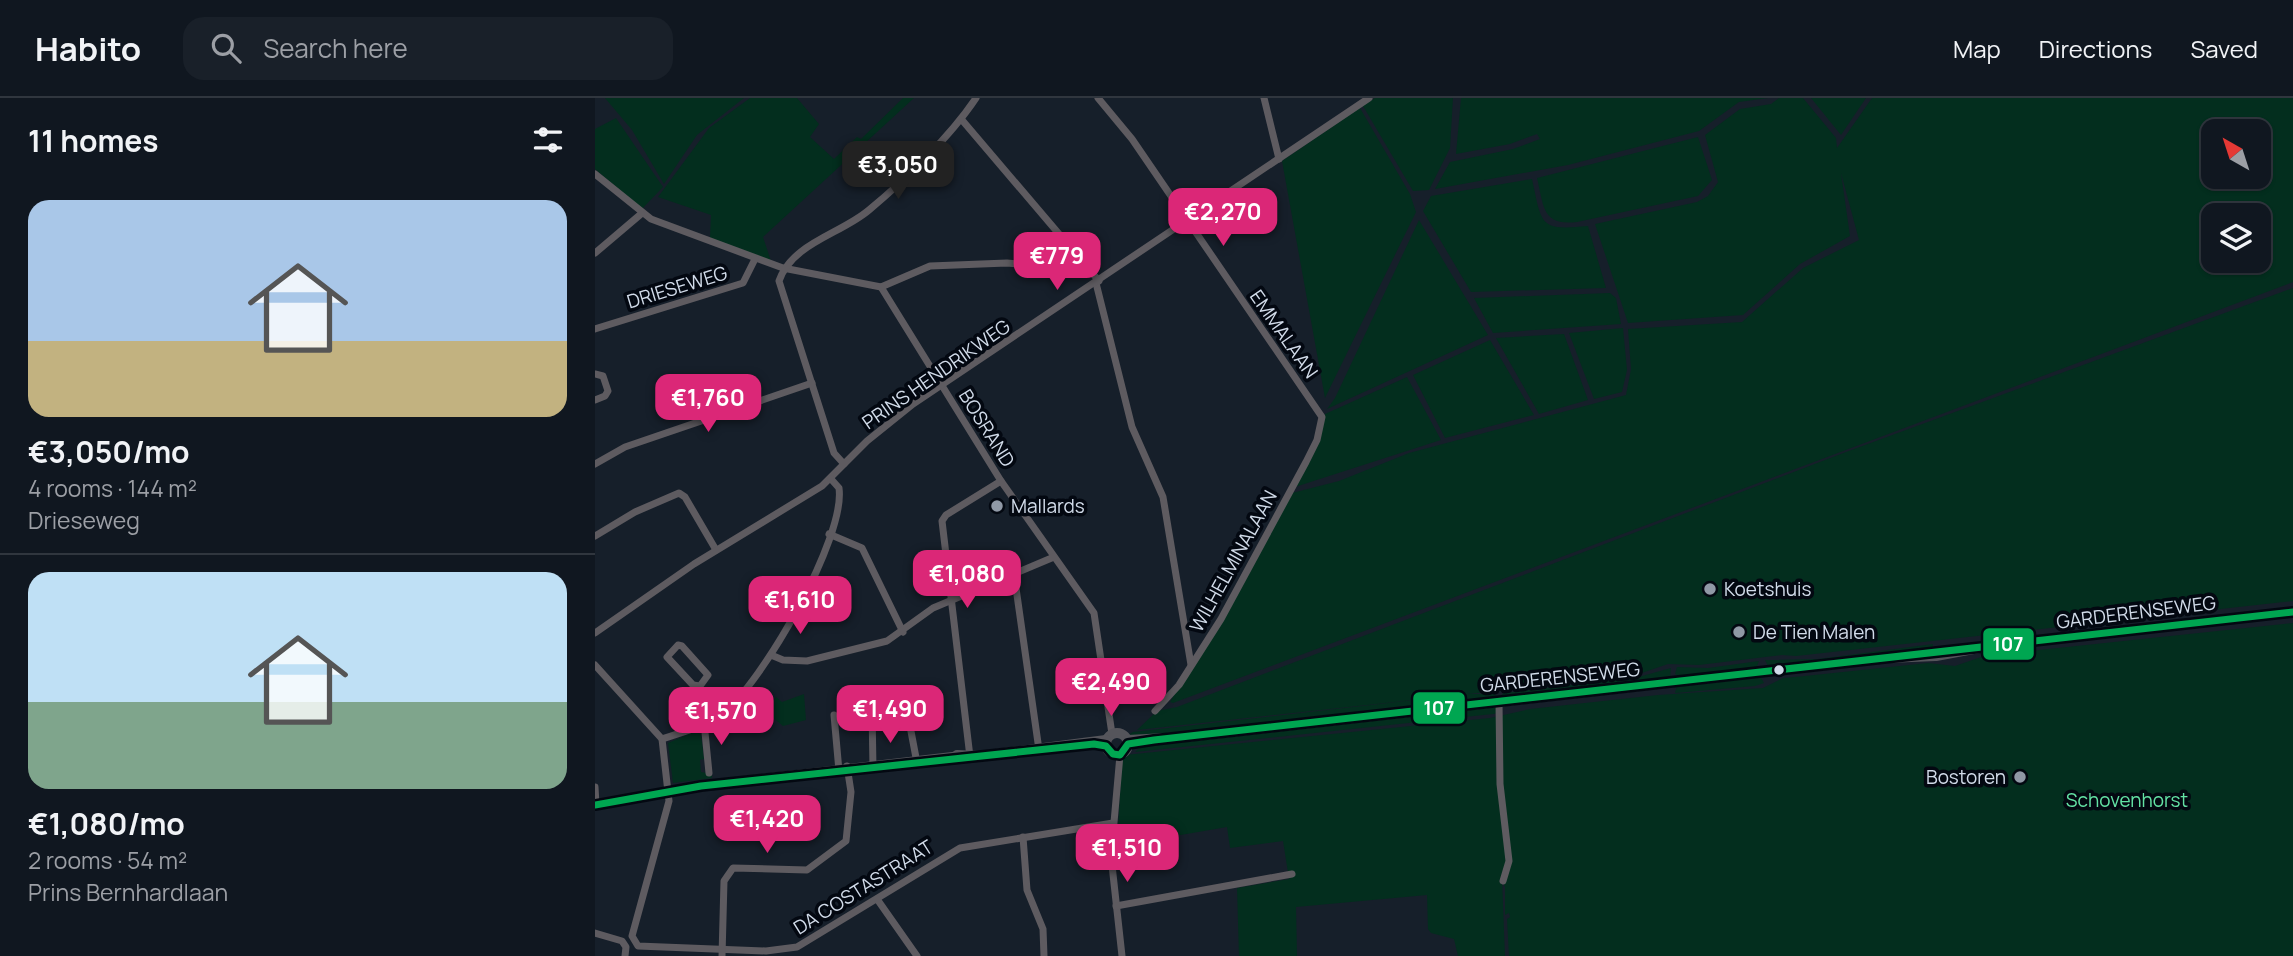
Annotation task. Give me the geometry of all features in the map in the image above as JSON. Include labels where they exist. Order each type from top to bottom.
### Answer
[{"type":"main road","name":"GARDERENSEWEG","points":[[1128,742],[1887,658],[1936,656],[1983,647],[2293,612]]},
{"type":"main road","points":[[1110,744],[1128,742]]},
{"type":"main road","points":[[596,805],[701,786],[872,765],[1128,742]]},
{"type":"street","points":[[844,464],[834,453],[779,281],[783,268],[796,255],[868,212],[961,120],[976,98]]},
{"type":"street","name":"EMMALAAN","points":[[1098,98],[1132,139],[1322,416]]},
{"type":"street","points":[[1264,98],[1279,159]]},
{"type":"street","name":"PRINS HENDRIKWEG","points":[[595,633],[716,550],[814,492],[831,479],[876,433],[942,384],[1188,222],[1369,98]]},
{"type":"street","points":[[961,120],[1097,282],[1132,427],[1163,497],[1191,666]]},
{"type":"street","points":[[595,174],[641,214],[783,268],[881,287],[930,267],[1007,263],[1070,269],[1081,260]]},
{"type":"street","points":[[595,253],[641,214]]},
{"type":"street","name":"DRIESEWEG","points":[[595,329],[743,283],[755,259]]},
{"type":"street","name":"BOSRAND","points":[[881,287],[1001,481],[1094,613],[1110,719],[1110,744],[1117,769],[1111,856],[1122,956]]},
{"type":"street","points":[[595,374],[601,374],[608,391],[595,400]]},
{"type":"street","points":[[595,464],[625,447],[812,383]]},
{"type":"street","name":"WILHELMINALAAN","points":[[1155,711],[1179,685],[1221,619],[1317,440],[1322,416]]},
{"type":"street","points":[[662,739],[705,723],[723,713],[741,695],[771,655],[796,614],[829,534],[840,493],[831,479]]},
{"type":"street","points":[[965,757],[952,601],[942,521],[946,515],[1001,481]]},
{"type":"street","points":[[595,536],[635,512],[679,493],[685,497],[716,550]]},
{"type":"street","points":[[829,534],[856,544],[866,553],[903,632]]},
{"type":"street","points":[[771,655],[783,660],[807,661],[887,641],[903,632],[924,613],[1054,557]]},
{"type":"street","points":[[1014,575],[1039,750]]},
{"type":"street","points":[[693,685],[701,686],[708,675],[682,646],[678,645],[667,657],[693,685],[705,723],[709,773]]},
{"type":"street","points":[[595,665],[662,739],[669,793]]},
{"type":"street","points":[[1499,702],[1500,784],[1509,861],[1503,881]]},
{"type":"street","points":[[872,765],[872,709],[906,705],[917,760]]},
{"type":"street","points":[[722,953],[725,881],[728,872],[733,868],[807,870],[842,847],[846,841],[851,792],[843,769],[834,715]]},
{"type":"street","points":[[595,787],[596,805]]},
{"type":"street","name":"DA COSTASTRAAT","points":[[669,793],[632,936],[638,946],[722,953],[797,947],[960,848],[1113,823]]},
{"type":"street","points":[[1023,837],[1027,890],[1044,929],[1044,956]]},
{"type":"street","points":[[1116,906],[1292,874]]},
{"type":"street","points":[[877,899],[917,956]]},
{"type":"street","points":[[595,933],[622,941],[626,945],[625,956]]},
{"type":"green space","points":[[605,98],[744,98],[697,135],[664,184],[632,130]]},
{"type":"green space","points":[[750,98],[797,98],[819,124],[810,137],[834,159],[857,137],[861,139],[903,98],[914,98],[763,237],[771,261],[710,238],[711,215],[658,197],[709,128]]},
{"type":"green space","points":[[1375,98],[1453,98],[1450,148],[1429,190],[1413,191],[1363,106]]},
{"type":"green space","points":[[1461,98],[1768,98],[1739,102],[1699,131],[1568,165],[1435,189],[1450,162],[1513,149],[1540,139],[1537,134],[1510,144],[1456,154]]},
{"type":"green space","points":[[1779,98],[1803,98],[1836,138],[1837,148],[1872,98],[2293,98],[2293,282],[1170,702],[1292,493],[1339,481],[1409,453],[1626,395],[1631,369],[1628,329],[1742,322],[1803,268],[1859,240],[1841,173],[1850,236],[1800,264],[1743,315],[1628,323],[1595,224],[1697,202],[1708,196],[1718,182],[1705,135],[1740,109],[1771,104]]},
{"type":"green space","points":[[1811,98],[1866,98],[1841,135]]},
{"type":"green space","points":[[1360,108],[1410,194],[1416,212],[1325,398],[1282,161]]},
{"type":"green space","points":[[616,118],[663,187],[642,209],[595,169],[595,129]]},
{"type":"green space","points":[[1698,137],[1712,180],[1698,196],[1577,222],[1557,221],[1544,206],[1537,178]]},
{"type":"green space","points":[[1532,179],[1545,222],[1560,227],[1588,226],[1606,288],[1471,292],[1423,211],[1431,196]]},
{"type":"green space","points":[[1419,220],[1488,335],[1327,409],[1335,398]]},
{"type":"green space","points":[[2293,288],[2293,601],[1796,656],[1782,655],[1699,665],[1668,664],[1633,676],[1137,730],[1157,711],[1177,707],[1846,452]]},
{"type":"green space","points":[[1610,293],[1616,298],[1621,324],[1493,333],[1474,298]]},
{"type":"green space","points":[[1623,328],[1627,370],[1622,392],[1594,399],[1569,333]]},
{"type":"green space","points":[[1564,334],[1588,400],[1539,414],[1496,338]]},
{"type":"green space","points":[[1490,340],[1534,415],[1445,438],[1413,375]]},
{"type":"green space","points":[[1407,377],[1441,440],[1295,487],[1319,441],[1325,414]]},
{"type":"green space","name":"Schovenhorst","points":[[2293,623],[2293,956],[1509,956],[1507,919],[1510,917],[1509,913],[1505,915],[1505,887],[1502,879],[1505,956],[1458,956],[1454,939],[1431,933],[1428,929],[1427,895],[1296,907],[1297,956],[1239,956],[1237,888],[1289,879],[1283,841],[1230,848],[1227,827],[1117,846],[1122,761],[1125,755],[1490,718],[1530,709],[1658,695],[1763,688],[1783,678],[1928,663],[1955,666],[1984,656]]},
{"type":"green space","points":[[1933,644],[1933,647],[1769,668],[1765,660],[1818,659]]},
{"type":"green space","points":[[1759,661],[1756,669],[1679,676],[1675,674],[1677,667],[1708,668]]},
{"type":"green space","points":[[1671,668],[1670,679],[1500,699],[1503,693],[1635,678]]},
{"type":"green space","points":[[1760,676],[1764,683],[1755,686],[1675,693],[1677,685]]},
{"type":"green space","points":[[804,694],[806,720],[783,726],[765,711],[776,697],[782,702]]},
{"type":"green space","points":[[1467,694],[1495,694],[1498,699],[1176,734],[1128,735],[1133,732]]},
{"type":"green space","points":[[1496,705],[1499,713],[1135,752],[1142,745],[1194,738]]},
{"type":"green space","points":[[696,731],[701,735],[704,759],[700,760],[701,772],[712,774],[712,778],[673,783],[668,743]]},
{"type":"transit line","name":"107","points":[[595,805],[701,786],[1094,744],[1106,746],[1113,754],[1120,755],[1128,744],[1154,740],[2293,612]]},
{"type":"place","name":"Mallards","points":[[997,506]]},
{"type":"place","name":"Koetshuis","points":[[1710,589]]},
{"type":"place","name":"De Tien Malen","points":[[1739,632]]},
{"type":"place","name":"Bostoren","points":[[2020,777]]}]
